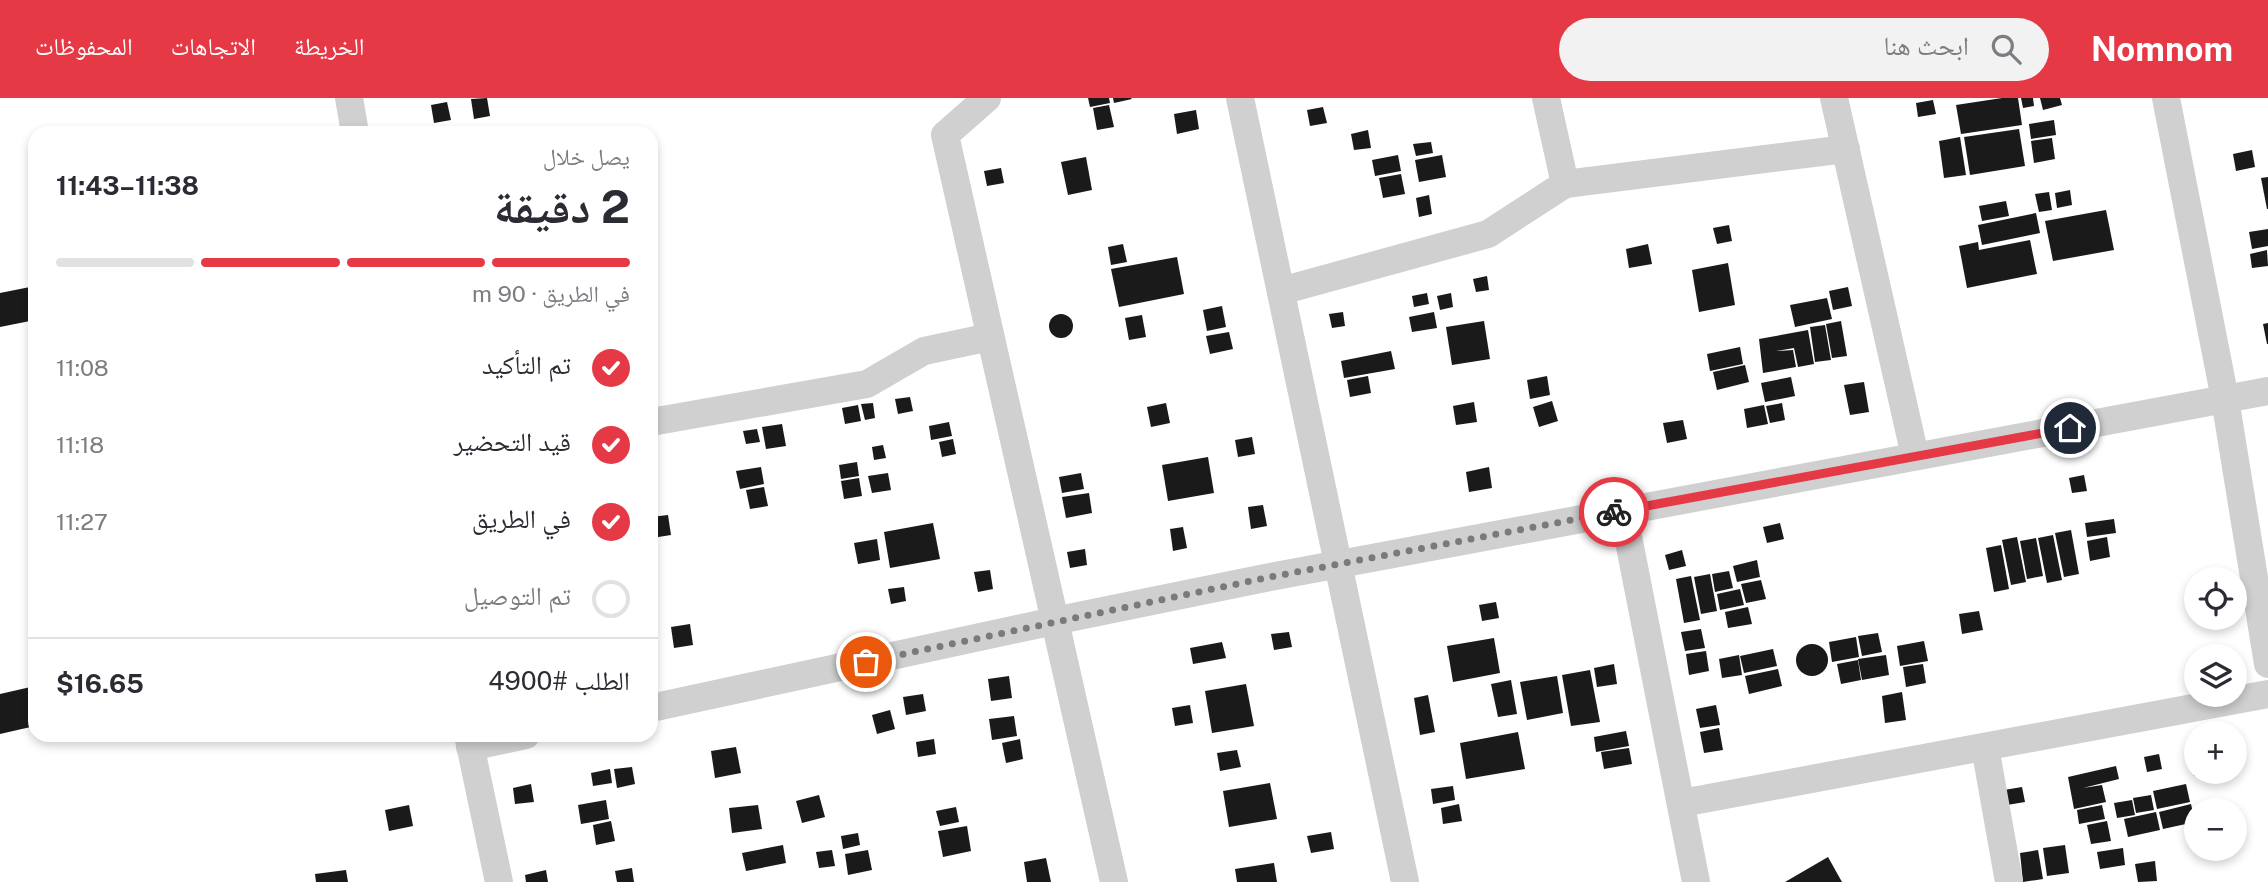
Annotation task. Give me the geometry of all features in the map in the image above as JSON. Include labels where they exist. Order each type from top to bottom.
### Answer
[{"type":"street","points":[[349,98],[354,126]]},
{"type":"street","points":[[987,98],[945,135],[1114,882]]},
{"type":"street","points":[[1240,98],[1405,882]]},
{"type":"street","points":[[1546,98],[1565,184]]},
{"type":"street","points":[[1834,98],[1915,456]]},
{"type":"street","points":[[2166,98],[2225,399],[2268,664]]},
{"type":"street","points":[[1281,291],[1488,234],[1565,184],[1846,149]]},
{"type":"street","points":[[658,421],[867,384],[924,351],[990,337]]},
{"type":"street","points":[[658,706],[1054,621],[1339,564],[2268,391]]},
{"type":"street","points":[[1623,511],[1696,882]]},
{"type":"street","points":[[1682,803],[2268,694]]},
{"type":"street","points":[[469,742],[499,882]]},
{"type":"street","points":[[1985,747],[2009,882]]},
{"type":"building","points":[[487,98],[490,116],[474,119],[471,99]]},
{"type":"building","points":[[1088,98],[1109,98],[1110,103],[1090,107]]},
{"type":"building","points":[[1113,98],[1131,98],[1132,99],[1114,103]]},
{"type":"building","points":[[2018,98],[2022,125],[1961,134],[1956,105]]},
{"type":"building","points":[[2021,98],[2033,98],[2034,106],[2023,108]]},
{"type":"building","points":[[2040,98],[2060,98],[2062,105],[2043,110]]},
{"type":"building","points":[[1933,100],[1936,114],[1918,117],[1916,103]]},
{"type":"building","points":[[447,102],[451,120],[434,123],[431,105]]},
{"type":"building","points":[[1109,105],[1114,127],[1097,130],[1093,108]]},
{"type":"building","points":[[1323,107],[1327,123],[1310,126],[1307,110]]},
{"type":"building","points":[[1196,110],[1199,129],[1177,134],[1174,114]]},
{"type":"building","points":[[2054,120],[2056,135],[2031,139],[2029,124]]},
{"type":"building","points":[[2019,129],[2025,166],[1970,175],[1964,137]]},
{"type":"building","points":[[1368,130],[1371,148],[1354,150],[1351,134]]},
{"type":"building","points":[[1960,137],[1966,175],[1944,178],[1939,141]]},
{"type":"building","points":[[2052,138],[2055,159],[2034,163],[2031,141]]},
{"type":"building","points":[[1431,142],[1433,153],[1416,156],[1413,144]]},
{"type":"building","points":[[2252,150],[2255,167],[2236,171],[2233,154]]},
{"type":"building","points":[[1398,155],[1401,171],[1375,176],[1372,160]]},
{"type":"building","points":[[1442,155],[1446,177],[1419,182],[1415,160]]},
{"type":"building","points":[[1086,157],[1092,190],[1068,195],[1061,162]]},
{"type":"building","points":[[1001,168],[1004,183],[987,186],[984,171]]},
{"type":"building","points":[[1401,174],[1405,194],[1383,198],[1379,178]]},
{"type":"building","points":[[2268,177],[2268,209],[2267,209],[2261,178]]},
{"type":"building","points":[[2070,190],[2072,205],[2057,208],[2055,193]]},
{"type":"building","points":[[2049,192],[2052,210],[2039,212],[2035,194]]},
{"type":"building","points":[[1429,195],[1432,214],[1419,217],[1416,198]]},
{"type":"building","points":[[2006,201],[2009,216],[1982,221],[1979,206]]},
{"type":"building","points":[[2106,210],[2114,250],[2053,261],[2045,221]]},
{"type":"building","points":[[2036,213],[2040,233],[1982,245],[1978,225]]},
{"type":"building","points":[[1729,225],[1732,241],[1717,244],[1713,228]]},
{"type":"building","points":[[2268,229],[2268,246],[2252,249],[2249,232]]},
{"type":"building","points":[[2030,240],[2037,274],[1967,288],[1959,246],[1978,242],[1979,250]]},
{"type":"building","points":[[1123,244],[1127,262],[1111,265],[1108,247]]},
{"type":"building","points":[[1648,244],[1652,264],[1629,268],[1626,249]]},
{"type":"building","points":[[2267,250],[2268,266],[2252,268],[2250,254]]},
{"type":"building","points":[[1177,257],[1184,294],[1119,307],[1111,269]]},
{"type":"building","points":[[1728,263],[1735,305],[1699,312],[1692,270]]},
{"type":"building","points":[[1487,276],[1489,290],[1476,292],[1473,279]]},
{"type":"building","points":[[28,287],[28,321],[0,327],[0,293]]},
{"type":"building","points":[[1848,287],[1852,306],[1833,310],[1829,291]]},
{"type":"building","points":[[1427,293],[1429,304],[1414,307],[1412,296]]},
{"type":"building","points":[[1451,293],[1453,307],[1440,310],[1437,296]]},
{"type":"building","points":[[1827,298],[1832,319],[1795,327],[1790,305]]},
{"type":"building","points":[[1222,306],[1226,327],[1207,331],[1203,310]]},
{"type":"building","points":[[1343,312],[1345,326],[1332,328],[1329,314]]},
{"type":"building","points":[[1434,312],[1437,328],[1412,332],[1409,317]]},
{"type":"building","points":[[1061,314],[1070,317],[1073,326],[1070,335],[1061,338],[1052,335],[1049,326],[1052,317]]},
{"type":"building","points":[[1142,315],[1146,337],[1129,340],[1125,318]]},
{"type":"building","points":[[1484,321],[1490,359],[1452,365],[1446,327]]},
{"type":"building","points":[[1841,321],[1847,356],[1832,358],[1826,324]]},
{"type":"building","points":[[2268,323],[2268,344],[2267,344],[2263,324]]},
{"type":"building","points":[[1825,325],[1831,360],[1815,362],[1810,327]]},
{"type":"building","points":[[1808,330],[1814,364],[1798,367],[1794,348],[1776,351],[1793,350],[1796,367],[1763,373],[1759,339]]},
{"type":"building","points":[[1229,332],[1233,349],[1210,354],[1206,336]]},
{"type":"building","points":[[1740,347],[1743,364],[1710,371],[1707,354]]},
{"type":"building","points":[[1391,351],[1395,369],[1344,378],[1341,361]]},
{"type":"building","points":[[1745,365],[1749,382],[1717,390],[1713,372]]},
{"type":"building","points":[[1368,376],[1371,393],[1350,397],[1347,380]]},
{"type":"building","points":[[1547,376],[1550,395],[1530,399],[1527,380]]},
{"type":"building","points":[[1791,377],[1795,396],[1765,402],[1761,383]]},
{"type":"building","points":[[1864,382],[1869,412],[1850,415],[1844,385]]},
{"type":"building","points":[[910,397],[913,411],[898,414],[895,399]]},
{"type":"building","points":[[1552,401],[1558,421],[1539,427],[1533,407]]},
{"type":"building","points":[[1474,402],[1477,422],[1456,425],[1453,406]]},
{"type":"building","points":[[873,403],[875,418],[865,420],[861,404]]},
{"type":"building","points":[[1166,403],[1170,423],[1151,427],[1147,407]]},
{"type":"building","points":[[1782,403],[1785,420],[1770,423],[1766,406]]},
{"type":"building","points":[[858,405],[861,421],[845,424],[842,408]]},
{"type":"building","points":[[1764,405],[1768,424],[1747,428],[1744,409]]},
{"type":"building","points":[[1683,420],[1687,439],[1667,443],[1663,423]]},
{"type":"building","points":[[949,422],[952,436],[931,440],[929,426]]},
{"type":"building","points":[[782,424],[786,446],[766,449],[762,427]]},
{"type":"building","points":[[757,429],[760,442],[746,444],[743,431]]},
{"type":"building","points":[[1252,437],[1255,454],[1238,457],[1235,440]]},
{"type":"building","points":[[953,439],[956,454],[942,457],[939,442]]},
{"type":"building","points":[[883,445],[886,458],[874,460],[872,447]]},
{"type":"building","points":[[1208,457],[1214,493],[1168,501],[1162,465]]},
{"type":"building","points":[[857,462],[859,476],[841,479],[839,465]]},
{"type":"building","points":[[761,467],[764,484],[740,489],[736,471]]},
{"type":"building","points":[[1489,467],[1492,488],[1469,492],[1466,472]]},
{"type":"building","points":[[888,473],[891,490],[872,493],[868,476]]},
{"type":"building","points":[[1081,473],[1084,489],[1062,493],[1059,477]]},
{"type":"building","points":[[2084,475],[2087,491],[2072,493],[2069,478]]},
{"type":"building","points":[[859,478],[862,496],[844,499],[841,481]]},
{"type":"building","points":[[764,487],[768,506],[750,509],[746,490]]},
{"type":"building","points":[[1089,493],[1092,513],[1066,518],[1062,497]]},
{"type":"building","points":[[1263,505],[1267,526],[1251,529],[1248,507]]},
{"type":"building","points":[[668,515],[671,535],[658,537],[658,516]]},
{"type":"building","points":[[2114,519],[2116,533],[2087,537],[2085,523]]},
{"type":"building","points":[[933,523],[940,559],[890,568],[884,532]]},
{"type":"building","points":[[1780,523],[1784,539],[1767,543],[1763,527]]},
{"type":"building","points":[[1183,527],[1187,548],[1173,551],[1170,529]]},
{"type":"building","points":[[2071,530],[2079,574],[2064,577],[2055,533]]},
{"type":"building","points":[[2053,535],[2062,580],[2047,583],[2038,538]]},
{"type":"building","points":[[2017,537],[2026,582],[2011,585],[2002,540]]},
{"type":"building","points":[[2107,537],[2110,557],[2090,561],[2087,541]]},
{"type":"building","points":[[2036,538],[2043,576],[2027,579],[2020,541]]},
{"type":"building","points":[[877,539],[880,560],[858,564],[854,543]]},
{"type":"building","points":[[2001,545],[2009,589],[1994,592],[1986,548]]},
{"type":"building","points":[[1085,549],[1087,565],[1070,568],[1067,552]]},
{"type":"building","points":[[1682,550],[1686,566],[1669,570],[1665,555]]},
{"type":"building","points":[[1757,560],[1760,577],[1737,582],[1733,566]]},
{"type":"building","points":[[990,570],[993,589],[978,592],[974,572]]},
{"type":"building","points":[[1729,571],[1733,588],[1715,592],[1712,574]]},
{"type":"building","points":[[1710,574],[1717,611],[1701,614],[1694,577]]},
{"type":"building","points":[[1691,576],[1700,620],[1684,623],[1676,579]]},
{"type":"building","points":[[1761,580],[1766,599],[1746,603],[1741,584]]},
{"type":"building","points":[[904,587],[906,601],[891,604],[888,589]]},
{"type":"building","points":[[1740,589],[1744,605],[1720,610],[1717,594]]},
{"type":"building","points":[[1496,602],[1499,618],[1482,621],[1479,605]]},
{"type":"building","points":[[1748,607],[1752,624],[1728,628],[1725,612]]},
{"type":"building","points":[[1979,611],[1983,630],[1962,634],[1959,614]]},
{"type":"building","points":[[690,624],[693,645],[674,648],[671,627]]},
{"type":"building","points":[[1701,629],[1705,648],[1685,651],[1681,632]]},
{"type":"building","points":[[1289,632],[1292,647],[1274,650],[1271,634]]},
{"type":"building","points":[[1878,633],[1882,652],[1862,656],[1858,636]]},
{"type":"building","points":[[1856,637],[1859,657],[1832,662],[1829,642]]},
{"type":"building","points":[[1494,638],[1500,673],[1453,682],[1447,646]]},
{"type":"building","points":[[1924,641],[1928,661],[1900,666],[1897,646]]},
{"type":"building","points":[[1222,642],[1226,658],[1193,664],[1190,648]]},
{"type":"building","points":[[1812,644],[1824,648],[1828,660],[1824,672],[1812,676],[1800,672],[1796,660],[1800,648]]},
{"type":"building","points":[[1773,649],[1777,666],[1744,673],[1740,656]]},
{"type":"building","points":[[1706,651],[1709,671],[1689,675],[1686,654]]},
{"type":"building","points":[[1739,655],[1742,675],[1722,678],[1719,659]]},
{"type":"building","points":[[1886,655],[1889,675],[1862,680],[1858,659]]},
{"type":"building","points":[[1858,660],[1861,680],[1841,684],[1837,664]]},
{"type":"building","points":[[1614,664],[1617,684],[1597,687],[1594,668]]},
{"type":"building","points":[[1923,664],[1926,683],[1906,687],[1903,667]]},
{"type":"building","points":[[1778,669],[1782,686],[1749,694],[1745,676]]},
{"type":"building","points":[[1590,670],[1600,722],[1571,726],[1562,675]]},
{"type":"building","points":[[1009,676],[1012,698],[991,701],[988,679]]},
{"type":"building","points":[[1557,676],[1563,713],[1527,720],[1520,682]]},
{"type":"building","points":[[1511,680],[1517,714],[1498,717],[1491,684]]},
{"type":"building","points":[[1246,684],[1254,726],[1212,733],[1205,691]]},
{"type":"building","points":[[28,688],[28,728],[0,734],[0,694]]},
{"type":"building","points":[[1902,692],[1906,720],[1885,723],[1882,696]]},
{"type":"building","points":[[923,694],[926,711],[906,715],[903,697]]},
{"type":"building","points":[[1428,695],[1435,732],[1420,735],[1414,698]]},
{"type":"building","points":[[1190,705],[1193,723],[1175,726],[1172,708]]},
{"type":"building","points":[[1716,705],[1720,725],[1700,728],[1696,709]]},
{"type":"building","points":[[890,710],[895,729],[877,734],[872,715]]},
{"type":"building","points":[[1014,716],[1017,736],[992,740],[989,719]]},
{"type":"building","points":[[1719,728],[1723,750],[1704,753],[1700,732]]},
{"type":"building","points":[[1626,731],[1629,746],[1596,752],[1594,737]]},
{"type":"building","points":[[1518,732],[1525,769],[1466,779],[1460,743]]},
{"type":"building","points":[[934,739],[936,754],[918,757],[916,742]]},
{"type":"building","points":[[1020,739],[1023,759],[1006,763],[1002,743]]},
{"type":"building","points":[[736,747],[741,773],[715,778],[711,751]]},
{"type":"building","points":[[1629,748],[1632,764],[1604,769],[1601,752]]},
{"type":"building","points":[[1237,750],[1241,767],[1220,771],[1217,753]]},
{"type":"building","points":[[2159,754],[2162,769],[2147,772],[2144,757]]},
{"type":"building","points":[[2116,766],[2119,779],[2083,788],[2102,785],[2106,802],[2074,809],[2068,777]]},
{"type":"building","points":[[632,767],[635,784],[617,788],[614,769]]},
{"type":"building","points":[[610,769],[612,783],[593,786],[591,773]]},
{"type":"building","points":[[1270,783],[1277,819],[1229,827],[1223,791]]},
{"type":"building","points":[[531,784],[534,802],[515,804],[513,788]]},
{"type":"building","points":[[2186,784],[2189,798],[2184,798],[2184,803],[2157,809],[2153,791]]},
{"type":"building","points":[[1453,786],[1455,800],[1433,804],[1431,789]]},
{"type":"building","points":[[2022,787],[2025,802],[2007,805],[2004,790]]},
{"type":"building","points":[[819,795],[825,817],[802,823],[796,801]]},
{"type":"building","points":[[2151,795],[2154,810],[2136,813],[2133,798]]},
{"type":"building","points":[[606,800],[609,819],[581,824],[578,805]]},
{"type":"building","points":[[2132,800],[2135,815],[2117,818],[2114,803]]},
{"type":"building","points":[[1459,804],[1462,821],[1443,824],[1441,808]]},
{"type":"building","points":[[409,805],[413,826],[389,831],[385,810]]},
{"type":"building","points":[[758,805],[762,829],[732,833],[729,808]]},
{"type":"building","points":[[2102,805],[2105,819],[2079,824],[2077,810]]},
{"type":"building","points":[[2184,806],[2184,824],[2163,829],[2159,812]]},
{"type":"building","points":[[956,807],[959,822],[940,826],[936,811]]},
{"type":"building","points":[[2156,812],[2160,830],[2128,837],[2124,819]]},
{"type":"building","points":[[611,821],[615,841],[596,845],[593,825]]},
{"type":"building","points":[[2107,821],[2111,841],[2091,844],[2087,825]]},
{"type":"building","points":[[967,826],[971,851],[943,857],[938,831]]},
{"type":"building","points":[[1331,832],[1334,849],[1311,853],[1307,836]]},
{"type":"building","points":[[858,833],[860,845],[843,849],[841,836]]},
{"type":"building","points":[[783,845],[786,863],[746,871],[742,853]]},
{"type":"building","points":[[2065,845],[2069,873],[2047,876],[2043,848]]},
{"type":"building","points":[[2123,848],[2125,865],[2100,869],[2097,852]]},
{"type":"building","points":[[832,850],[835,866],[819,868],[816,852]]},
{"type":"building","points":[[868,850],[872,870],[848,875],[845,854]]},
{"type":"building","points":[[2038,850],[2043,879],[2023,882],[2020,853]]},
{"type":"building","points":[[1828,857],[1842,882],[1785,882]]},
{"type":"building","points":[[1046,858],[1051,882],[1027,882],[1024,862]]},
{"type":"building","points":[[2155,861],[2157,881],[2138,882],[2135,864]]},
{"type":"building","points":[[1274,863],[1277,882],[1237,882],[1235,869]]},
{"type":"building","points":[[632,868],[634,882],[617,882],[615,871]]},
{"type":"building","points":[[346,870],[348,882],[316,882],[315,874]]},
{"type":"building","points":[[546,870],[548,882],[526,882],[525,875]]},
{"type":"way so far","points":[[866,662],[1265,578],[1614,512]]},
{"type":"route","points":[[1614,512],[2070,428]]}]
